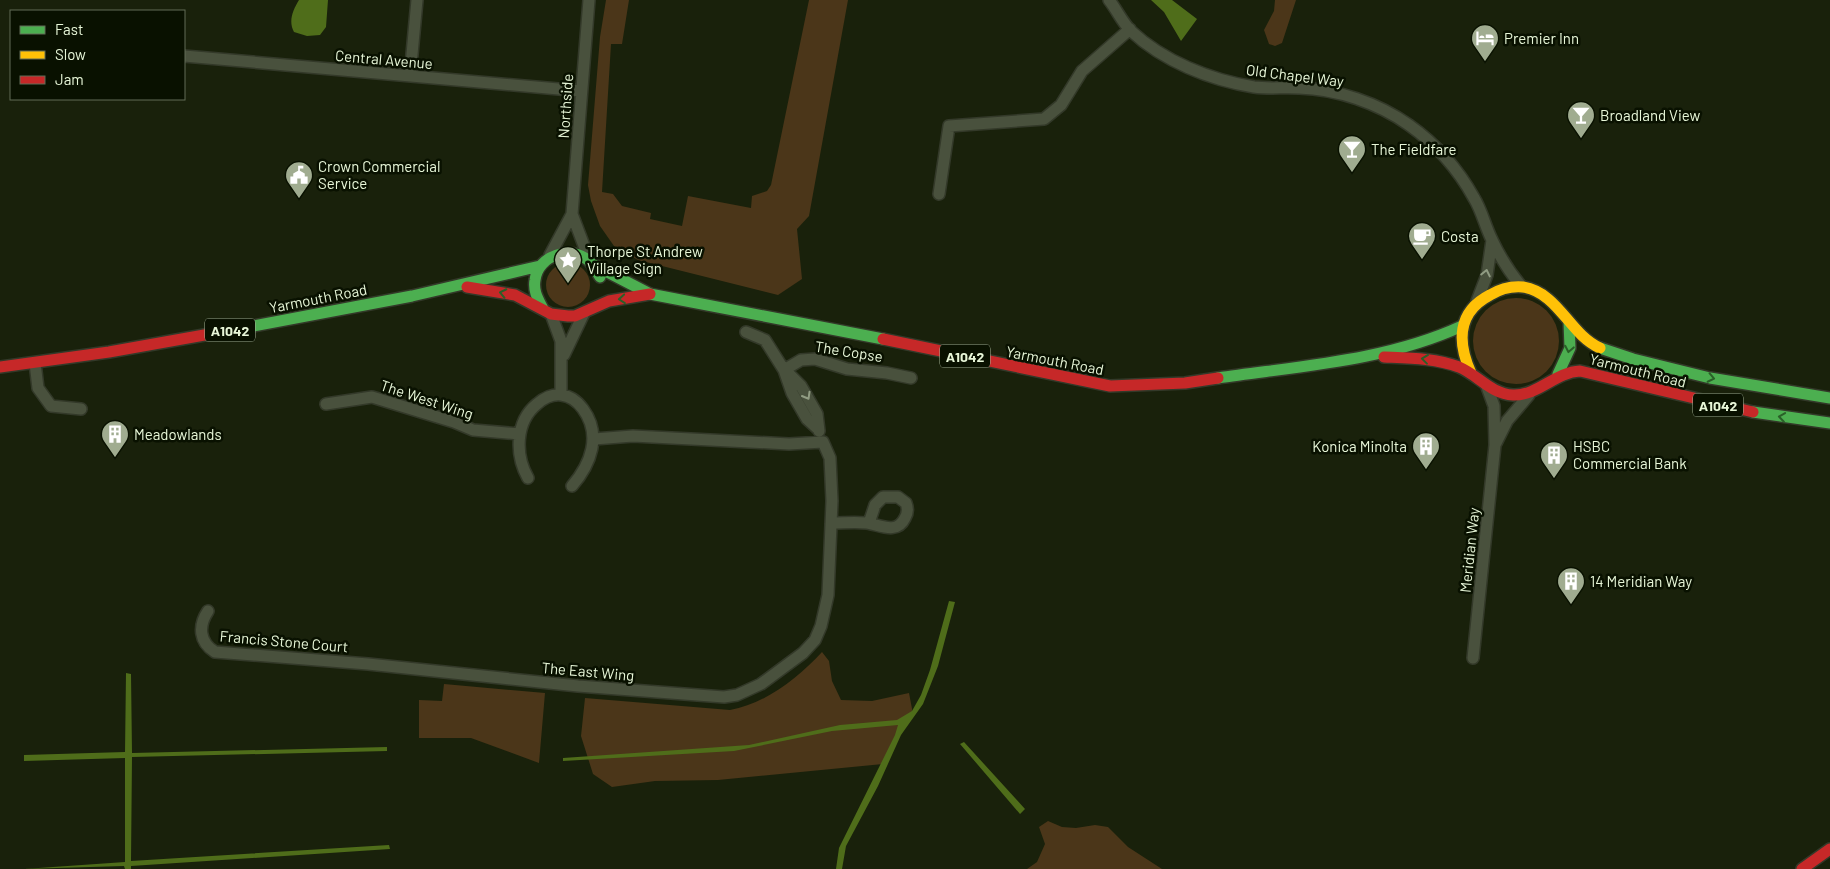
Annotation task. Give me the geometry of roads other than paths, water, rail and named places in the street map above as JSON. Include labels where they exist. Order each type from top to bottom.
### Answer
[{"type":"highway","name":"Yarmouth Road","points":[[0,367],[153,344],[459,286],[487,278],[517,274],[540,266],[550,257],[566,252],[575,253],[650,294],[822,325],[1110,386],[1193,382],[1369,356],[1440,336],[1462,326]]},
{"type":"highway","points":[[590,309],[601,289],[591,262]]},
{"type":"highway","points":[[540,266],[536,274],[534,288],[538,302],[547,311]]},
{"type":"highway","name":"Yarmouth Road","points":[[459,286],[515,295],[547,311],[568,316],[650,294]]},
{"type":"highway","name":"Yarmouth Road","points":[[1522,287],[1539,293],[1553,301],[1588,342],[1632,358],[1755,387],[1830,398]]},
{"type":"highway","points":[[1471,373],[1465,362],[1462,349],[1462,326],[1466,317],[1475,306],[1492,293],[1522,287]]},
{"type":"highway","name":"Yarmouth Road","points":[[1558,374],[1570,348],[1569,322]]},
{"type":"highway","name":"Yarmouth Road","points":[[1369,356],[1443,362],[1471,373],[1487,386],[1499,392],[1514,395],[1531,392]]},
{"type":"highway","name":"Yarmouth Road","points":[[1558,374],[1571,371],[1594,374],[1744,411],[1830,423]]},
{"type":"highway","points":[[1531,392],[1558,374]]},
{"type":"highway","points":[[1802,869],[1830,849]]},
{"type":"street","points":[[410,76],[416,0]]},
{"type":"street","name":"Northside","points":[[550,257],[572,214],[589,0]]},
{"type":"street","name":"Old Chapel Way","points":[[1109,0],[1130,29],[1167,57],[1215,78],[1254,87],[1301,88],[1334,92],[1372,105],[1408,124],[1435,146],[1456,169],[1475,198],[1492,240],[1509,271],[1522,287]]},
{"type":"street","points":[[939,194],[949,126],[1044,119],[1061,105],[1082,71],[1130,29]]},
{"type":"street","name":"Central Avenue","points":[[185,56],[581,91]]},
{"type":"street","name":"Northside","points":[[572,214],[591,262]]},
{"type":"street","points":[[1475,306],[1486,275],[1492,240]]},
{"type":"street","points":[[562,358],[567,343],[590,309]]},
{"type":"street","points":[[547,311],[561,341],[561,395]]},
{"type":"street","points":[[746,332],[765,340],[784,370],[801,386],[817,414],[818,430],[830,458],[831,523],[868,523]]},
{"type":"street","name":"The Copse","points":[[784,370],[801,360],[815,359],[847,369],[888,373],[911,378]]},
{"type":"street","points":[[35,363],[38,388],[47,402],[51,406],[60,408],[81,409]]},
{"type":"street","name":"Meridian Way","points":[[1473,658],[1496,445],[1494,406],[1487,386]]},
{"type":"street","name":"Meridian Way","points":[[1496,445],[1507,421],[1531,392]]},
{"type":"street","points":[[528,478],[522,462],[520,434],[524,421],[534,406],[551,396],[561,395],[570,398],[584,411],[594,440],[585,469],[572,486]]},
{"type":"street","name":"The West Wing","points":[[326,404],[372,397],[454,422],[473,430],[520,434]]},
{"type":"street","points":[[594,440],[633,436],[789,444],[823,442]]},
{"type":"street","name":"The East Wing","points":[[450,672],[578,686],[724,697],[737,695],[761,684],[803,653],[815,640],[828,595],[831,523]]},
{"type":"street","name":"Francis Stone Court","points":[[208,611],[201,627],[202,638],[207,647],[215,652],[450,672]]},
{"type":"place","name":"Premier Inn","points":[[1485,62]]},
{"type":"place","name":"Broadland View","points":[[1581,139]]},
{"type":"place","name":"The Fieldfare","points":[[1352,173]]},
{"type":"place","name":"Crown Commercial Service","points":[[299,199]]},
{"type":"place","name":"Costa","points":[[1422,260]]},
{"type":"place","name":"Thorpe St Andrew Village Sign","points":[[568,284]]},
{"type":"place","name":"Meadowlands","points":[[115,458]]},
{"type":"place","name":"Konica Minolta","points":[[1426,470]]},
{"type":"place","name":"HSBC Commercial Bank","points":[[1554,479]]},
{"type":"place","name":"14 Meridian Way","points":[[1571,605]]}]
